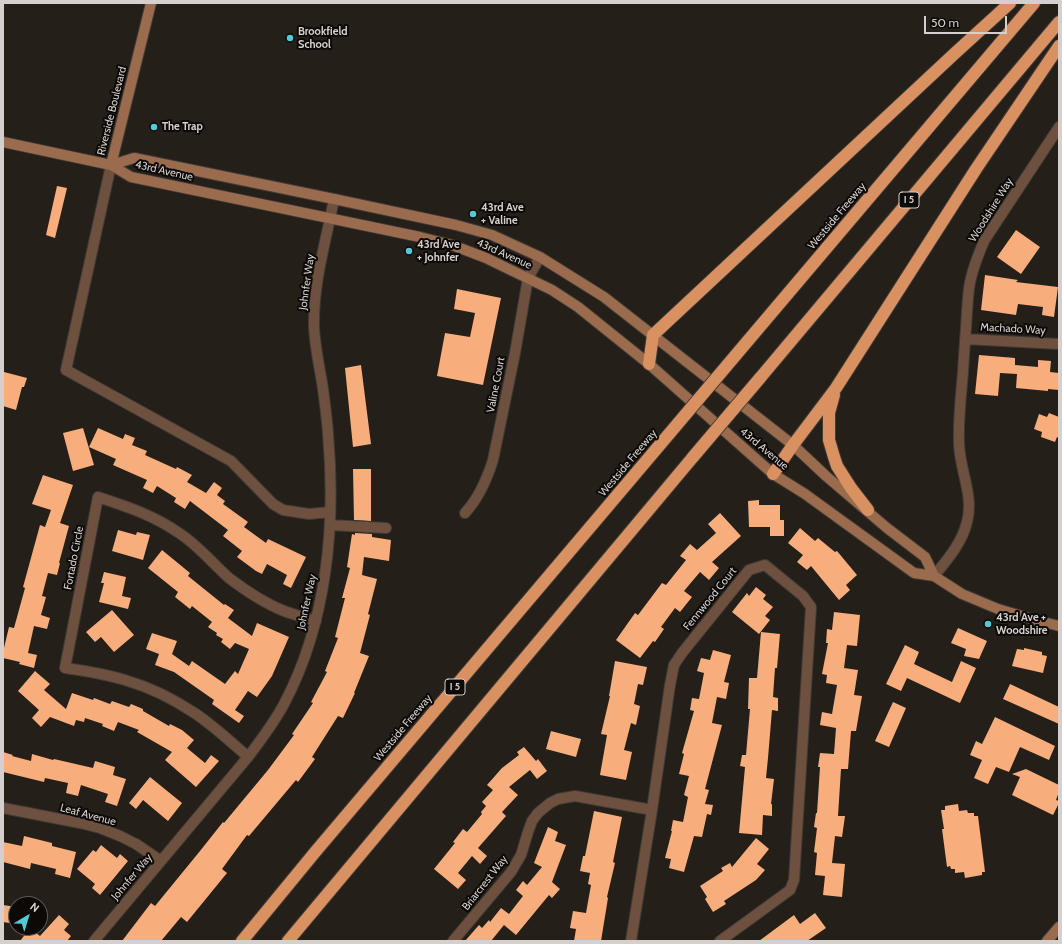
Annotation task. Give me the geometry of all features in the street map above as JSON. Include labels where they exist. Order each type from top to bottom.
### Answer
[{"type":"highway","points":[[649,364],[653,335],[1010,3]]},
{"type":"highway","name":"Westside Freeway","points":[[242,941],[321,845],[1034,3]]},
{"type":"highway","name":"I 5","points":[[288,941],[1059,22]]},
{"type":"highway","points":[[773,474],[836,388],[976,169],[1059,46]]},
{"type":"highway","points":[[836,388],[829,413],[829,440],[837,466],[851,488],[868,510]]},
{"type":"main road","name":"Riverside Boulevard","points":[[3,142],[111,165],[151,3]]},
{"type":"main road","name":"43rd Avenue","points":[[111,165],[134,158],[424,218],[492,235],[540,257],[604,297],[793,445],[826,476],[868,510],[887,528],[925,557],[934,576]]},
{"type":"main road","name":"43rd Avenue","points":[[111,165],[131,177],[452,245],[486,258],[528,278],[552,290],[578,307],[649,364],[773,474],[805,494],[914,573],[934,576],[962,594],[998,609],[1059,626]]},
{"type":"main road","points":[[1047,941],[1059,927]]},
{"type":"street","name":"Woodshire Way","points":[[965,339],[970,279],[977,256],[984,241],[1059,127]]},
{"type":"street","points":[[111,165],[66,370],[231,461],[273,504],[283,510],[309,514],[330,512]]},
{"type":"street","name":"Johnfer Way","points":[[94,941],[268,731],[297,678],[308,650],[316,621],[326,571],[330,525],[330,468],[328,434],[314,328],[314,304],[334,199]]},
{"type":"street","name":"Valine Court","points":[[465,513],[479,493],[488,476],[493,460],[515,353],[528,278],[540,257]]},
{"type":"street","points":[[934,576],[956,547],[967,522],[969,509],[969,496],[959,445],[965,339]]},
{"type":"street","name":"Machado Way","points":[[965,339],[1059,344]]},
{"type":"street","name":"Fortado Circle","points":[[248,757],[197,715],[175,701],[151,689],[127,680],[65,668],[98,497],[141,512],[161,522],[198,548],[244,589],[285,611],[316,621]]},
{"type":"street","points":[[330,525],[386,528]]},
{"type":"street","name":"Fennwood Court","points":[[631,941],[674,665],[682,652],[749,570],[764,566],[803,596],[811,607],[794,880],[790,890],[720,941]]},
{"type":"street","name":"Briarcrest Way","points":[[453,941],[511,872],[520,855],[532,821],[538,812],[550,803],[558,799],[575,796],[652,810]]},
{"type":"street","name":"Leaf Avenue","points":[[3,808],[100,828],[136,844],[161,861]]},
{"type":"building","points":[[57,186],[67,188],[55,238],[46,235]]},
{"type":"building","points":[[1016,230],[1040,247],[1021,274],[997,257]]},
{"type":"building","points":[[985,275],[1018,280],[1016,282],[1058,287],[1054,317],[1042,315],[1043,307],[1018,304],[1016,315],[981,310]]},
{"type":"building","points":[[457,289],[501,298],[483,385],[437,376],[445,333],[470,337],[475,313],[454,309]]},
{"type":"building","points":[[979,355],[1015,358],[1015,365],[1038,367],[1038,360],[1051,361],[1050,372],[1059,373],[1059,390],[1048,389],[1048,391],[1016,388],[1017,374],[1000,373],[998,396],[975,394]]},
{"type":"building","points":[[361,365],[371,444],[353,447],[345,368]]},
{"type":"building","points":[[4,372],[27,378],[24,387],[22,387],[16,410],[3,406]]},
{"type":"building","points":[[1049,413],[1059,417],[1059,438],[1057,437],[1055,442],[1041,437],[1042,432],[1034,429],[1039,414],[1047,417]]},
{"type":"building","points":[[83,428],[94,465],[73,471],[63,433]]},
{"type":"building","points":[[98,428],[123,439],[125,434],[135,438],[132,445],[147,451],[145,455],[176,469],[177,467],[192,475],[187,482],[206,493],[214,482],[222,488],[217,495],[225,501],[223,504],[248,522],[244,527],[266,543],[268,539],[306,557],[291,588],[283,584],[287,575],[267,564],[262,574],[237,557],[242,551],[223,536],[228,530],[190,501],[185,509],[174,502],[176,498],[157,486],[153,493],[143,488],[147,480],[113,465],[116,459],[89,447]]},
{"type":"building","points":[[353,469],[371,469],[371,521],[354,520]]},
{"type":"building","points":[[43,475],[73,485],[60,523],[69,526],[57,575],[48,573],[42,596],[46,597],[41,615],[50,618],[47,629],[34,626],[28,653],[37,655],[34,668],[19,664],[20,662],[3,658],[3,652],[9,627],[14,628],[25,588],[23,587],[40,525],[45,527],[51,510],[32,504]]},
{"type":"building","points":[[759,500],[759,505],[780,505],[780,520],[784,520],[784,536],[770,536],[770,527],[749,527],[748,501]]},
{"type":"building","points":[[720,513],[741,536],[712,562],[719,568],[709,580],[700,572],[684,591],[692,597],[680,612],[675,608],[661,627],[664,629],[655,642],[653,641],[640,658],[616,640],[635,613],[638,615],[662,583],[666,585],[686,560],[680,556],[690,544],[697,550],[716,533],[708,524]]},
{"type":"building","points":[[800,528],[815,541],[818,538],[835,552],[837,551],[857,575],[846,585],[850,590],[839,600],[811,566],[807,570],[797,562],[803,555],[788,543]]},
{"type":"building","points":[[118,530],[136,535],[137,532],[150,535],[143,560],[112,551]]},
{"type":"building","points":[[355,533],[372,534],[372,537],[391,540],[389,561],[364,557],[362,575],[377,579],[368,614],[370,615],[360,653],[369,656],[355,693],[343,718],[338,716],[312,757],[315,759],[298,782],[296,780],[249,836],[247,835],[222,869],[227,873],[187,922],[181,917],[161,941],[122,941],[151,903],[155,906],[223,822],[224,823],[268,770],[294,735],[292,734],[313,703],[311,702],[327,672],[325,671],[338,638],[335,637],[345,598],[342,598],[350,568],[347,567],[352,534],[355,535]]},
{"type":"building","points":[[162,550],[190,573],[188,576],[224,605],[225,604],[234,610],[228,618],[252,636],[257,623],[289,637],[272,676],[257,697],[248,691],[235,710],[244,716],[239,723],[212,704],[214,700],[174,672],[155,665],[159,654],[146,649],[152,633],[177,641],[172,654],[189,666],[192,661],[225,684],[235,671],[238,674],[249,649],[235,643],[230,649],[221,642],[223,639],[216,635],[217,633],[208,627],[212,622],[192,606],[190,609],[175,597],[178,592],[148,568]]},
{"type":"building","points":[[104,572],[126,577],[122,596],[131,598],[128,609],[99,602],[104,583],[101,583]]},
{"type":"building","points":[[756,587],[766,595],[763,599],[773,607],[765,616],[770,620],[759,634],[732,612],[747,593],[749,596]]},
{"type":"building","points":[[112,610],[134,635],[114,652],[101,637],[95,642],[86,632]]},
{"type":"building","points":[[834,612],[860,615],[857,646],[847,645],[844,668],[858,670],[854,695],[862,696],[856,731],[851,731],[848,769],[841,769],[838,816],[845,816],[842,837],[835,836],[832,863],[845,864],[842,897],[823,895],[825,876],[815,875],[817,853],[814,852],[817,828],[814,827],[817,813],[820,767],[818,767],[820,753],[834,754],[836,728],[820,725],[822,712],[832,714],[837,685],[826,683],[827,675],[822,674],[828,643],[826,643],[827,629],[832,630]]},
{"type":"building","points":[[958,628],[987,641],[979,659],[964,656],[966,649],[951,643]]},
{"type":"building","points":[[761,632],[780,634],[777,668],[775,668],[773,697],[778,698],[778,711],[772,710],[766,778],[774,779],[771,804],[772,816],[763,815],[762,835],[739,833],[745,767],[740,766],[742,755],[746,755],[750,709],[748,709],[749,678],[757,678]]},
{"type":"building","points":[[905,645],[919,652],[914,664],[952,682],[961,661],[976,668],[960,703],[907,678],[901,691],[886,684]]},
{"type":"building","points":[[1024,648],[1042,652],[1042,655],[1047,656],[1043,673],[1012,666],[1017,649],[1024,650]]},
{"type":"building","points":[[713,650],[731,655],[724,682],[729,683],[726,699],[717,697],[712,723],[722,725],[705,789],[709,790],[705,804],[713,805],[711,815],[707,814],[702,837],[694,836],[684,872],[669,868],[671,859],[665,858],[672,831],[673,820],[683,822],[688,797],[684,795],[689,776],[679,774],[684,754],[682,753],[694,711],[690,710],[692,698],[699,699],[704,673],[697,671],[701,658],[710,660]]},
{"type":"building","points":[[615,661],[647,667],[643,685],[638,684],[634,704],[640,706],[636,725],[631,723],[624,750],[632,752],[626,780],[600,775],[607,735],[601,734],[610,696]]},
{"type":"building","points":[[35,671],[50,684],[44,690],[66,709],[72,693],[93,700],[94,698],[110,704],[112,701],[129,707],[131,704],[143,709],[143,711],[169,726],[170,724],[182,730],[194,740],[187,748],[205,763],[211,755],[219,761],[196,787],[165,760],[172,752],[137,732],[139,730],[118,722],[114,731],[102,726],[103,724],[85,718],[84,722],[76,720],[74,726],[50,717],[41,727],[32,718],[39,710],[18,691]]},
{"type":"building","points":[[1010,684],[1059,707],[1059,724],[1003,699]]},
{"type":"building","points":[[893,702],[906,708],[889,747],[875,741]]},
{"type":"building","points":[[995,717],[1055,746],[1049,760],[1020,747],[1009,772],[996,767],[988,784],[974,778],[982,760],[970,755],[976,741],[982,744]]},
{"type":"building","points":[[551,731],[581,739],[576,757],[546,749]]},
{"type":"building","points":[[524,747],[536,761],[538,759],[547,771],[537,779],[530,770],[509,787],[518,795],[502,812],[506,816],[478,848],[487,856],[480,864],[472,856],[458,873],[466,880],[458,889],[434,869],[455,843],[453,842],[463,829],[467,832],[482,814],[481,812],[486,806],[482,802],[493,790],[487,785],[502,768],[519,755],[517,752]]},
{"type":"building","points":[[3,752],[31,761],[32,754],[93,768],[95,761],[115,767],[113,775],[126,779],[117,806],[105,802],[108,794],[81,785],[78,796],[66,793],[68,783],[45,778],[44,782],[3,772]]},
{"type":"building","points":[[1026,769],[1059,785],[1059,792],[1056,800],[1059,801],[1059,803],[1053,815],[1012,795],[1020,777],[1012,774]]},
{"type":"building","points":[[150,777],[182,803],[168,821],[143,800],[136,809],[129,803]]},
{"type":"building","points":[[958,804],[959,811],[967,810],[968,813],[974,813],[974,816],[978,816],[985,872],[982,872],[982,875],[965,878],[964,872],[955,873],[955,869],[951,869],[950,866],[947,867],[941,810],[945,810],[945,806]]},
{"type":"building","points":[[594,811],[622,817],[613,862],[615,863],[607,897],[601,941],[574,941],[576,929],[570,928],[573,911],[586,913],[591,885],[588,884],[590,873],[580,871],[583,856],[585,856]]},
{"type":"building","points":[[548,827],[558,832],[555,841],[566,845],[552,882],[560,889],[552,898],[549,895],[516,935],[504,925],[491,941],[465,941],[479,925],[482,928],[489,920],[490,922],[501,908],[509,914],[523,896],[516,890],[523,881],[527,885],[542,867],[534,863]]},
{"type":"building","points":[[24,836],[52,843],[52,846],[76,852],[70,878],[55,874],[56,869],[31,863],[30,869],[3,862],[3,842],[22,846]]},
{"type":"building","points":[[756,838],[769,849],[757,864],[765,870],[756,880],[724,901],[726,904],[713,912],[705,899],[707,897],[700,886],[723,871],[721,868],[730,863],[732,867]]},
{"type":"building","points":[[101,845],[117,858],[120,854],[128,861],[100,895],[92,888],[95,884],[77,869],[93,850],[96,852]]},
{"type":"building","points":[[3,905],[8,906],[8,923],[3,922]]},
{"type":"building","points":[[815,913],[826,928],[807,941],[759,941],[794,915],[800,924]]},
{"type":"building","points":[[59,915],[69,924],[64,930],[71,936],[67,941],[20,941],[24,936],[48,936],[48,927]]},
{"type":"place","name":"Brookfield School","points":[[290,38]]},
{"type":"place","name":"The Trap","points":[[154,127]]},
{"type":"place","name":"43rd Ave + Valine","points":[[473,214]]},
{"type":"place","name":"43rd Ave + Johnfer","points":[[409,251]]},
{"type":"place","name":"43rd Ave + Woodshire","points":[[988,624]]}]
